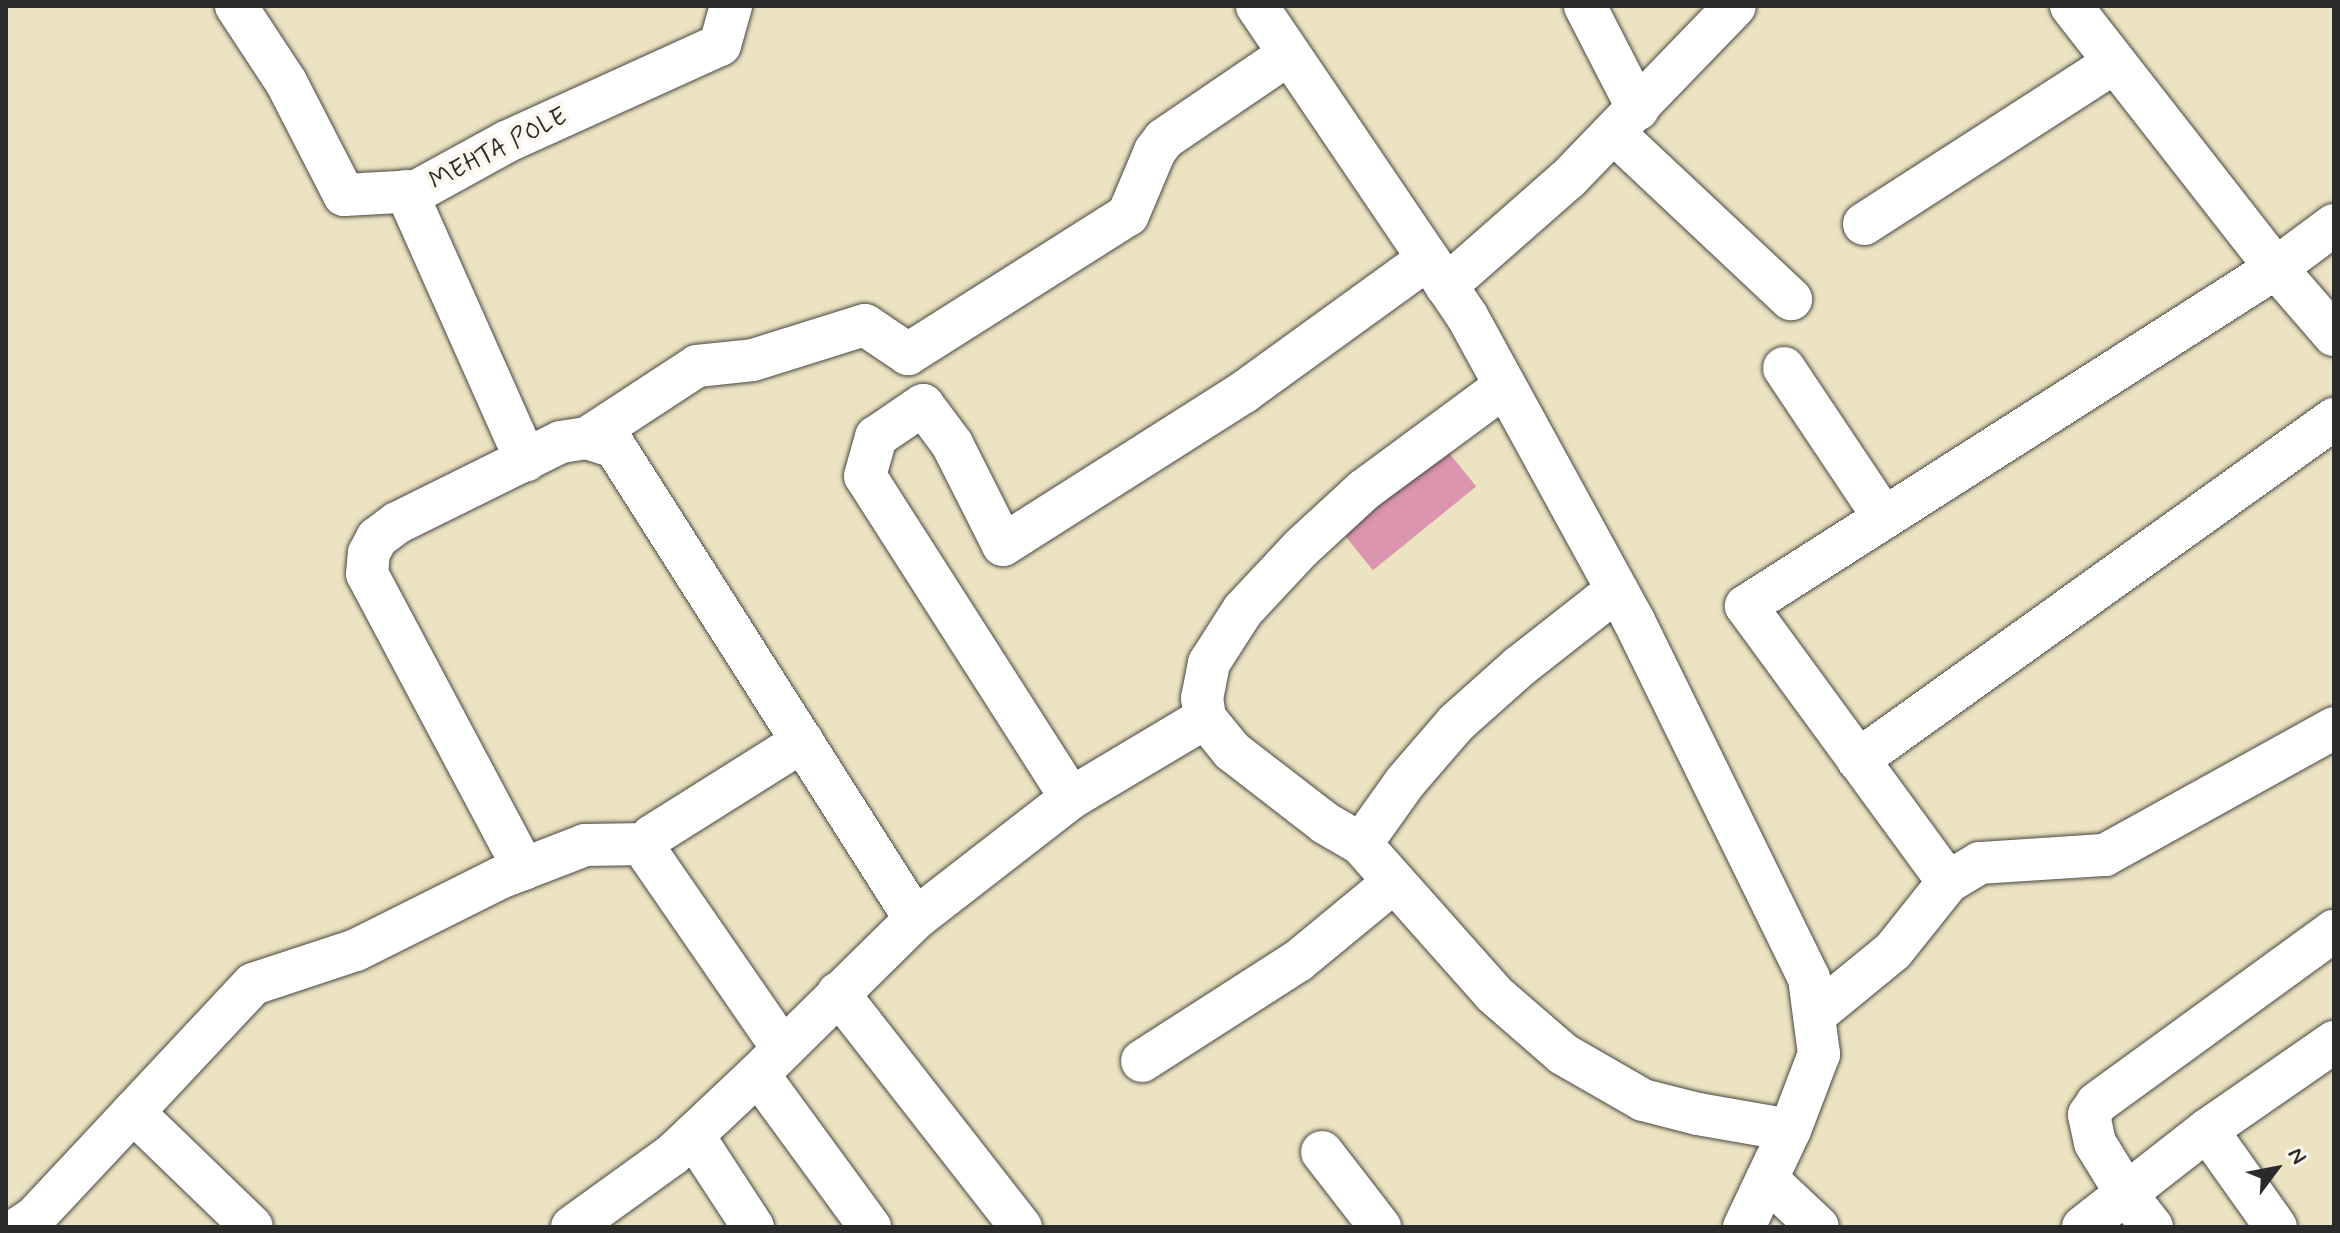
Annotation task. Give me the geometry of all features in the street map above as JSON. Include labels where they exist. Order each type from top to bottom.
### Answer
[{"type":"street","name":"MEHTA POLE","points":[[236,6],[286,82],[344,195],[417,191],[506,142],[720,45],[731,6]]},
{"type":"street","points":[[1257,6],[1437,272],[1505,386],[1617,590],[1809,978],[1819,1054],[1790,1130],[1744,1227]]},
{"type":"street","points":[[1585,6],[1626,121],[1791,299]]},
{"type":"street","points":[[1071,798],[865,476],[876,437],[923,405],[952,444],[1003,545],[1437,272],[1568,179],[1735,6]]},
{"type":"street","points":[[2071,6],[2276,268],[2334,335]]},
{"type":"street","points":[[524,869],[367,574],[369,553],[377,538],[397,523],[561,442],[587,438],[697,366],[753,360],[865,325],[908,354],[1128,215],[1155,151],[1164,139],[1289,54]]},
{"type":"street","points":[[1864,224],[2114,63]]},
{"type":"street","points":[[406,191],[526,460]]},
{"type":"street","points":[[1948,882],[1746,606],[2276,268],[2334,225]]},
{"type":"street","points":[[1784,368],[1884,518]]},
{"type":"street","points":[[1505,386],[1364,490],[1301,548],[1243,610],[1209,663],[1202,698],[1205,718],[1232,751],[1325,823],[1361,844],[1494,994],[1563,1054],[1643,1100],[1698,1114],[1790,1130]]},
{"type":"street","points":[[1858,760],[2334,419]]},
{"type":"street","points":[[587,438],[615,447],[915,919]]},
{"type":"street","points":[[1361,844],[1406,781],[1456,723],[1520,666],[1617,590]]},
{"type":"street","points":[[572,1227],[693,1135],[915,919],[1071,798],[1205,718]]},
{"type":"street","points":[[1816,1014],[1893,951],[1948,882],[1980,863],[2105,855],[2334,728]]},
{"type":"street","points":[[803,741],[652,836],[647,844],[650,856],[870,1227]]},
{"type":"street","points":[[31,1224],[253,984],[356,950],[524,869],[585,845],[647,844]]},
{"type":"street","points":[[1142,1061],[1298,961],[1394,882]]},
{"type":"street","points":[[2139,1211],[2095,1143],[2089,1115],[2097,1103],[2334,931]]},
{"type":"street","points":[[838,993],[1021,1227]]},
{"type":"street","points":[[2083,1227],[2139,1211],[2207,1130],[2334,1042]]},
{"type":"street","points":[[133,1112],[252,1227]]},
{"type":"street","points":[[2207,1130],[2276,1227]]},
{"type":"street","points":[[693,1135],[753,1227]]},
{"type":"street","points":[[1322,1152],[1380,1227]]},
{"type":"street","points":[[1767,1179],[1818,1227]]},
{"type":"building","points":[[1441,443],[1476,487],[1373,570],[1338,527]]}]
